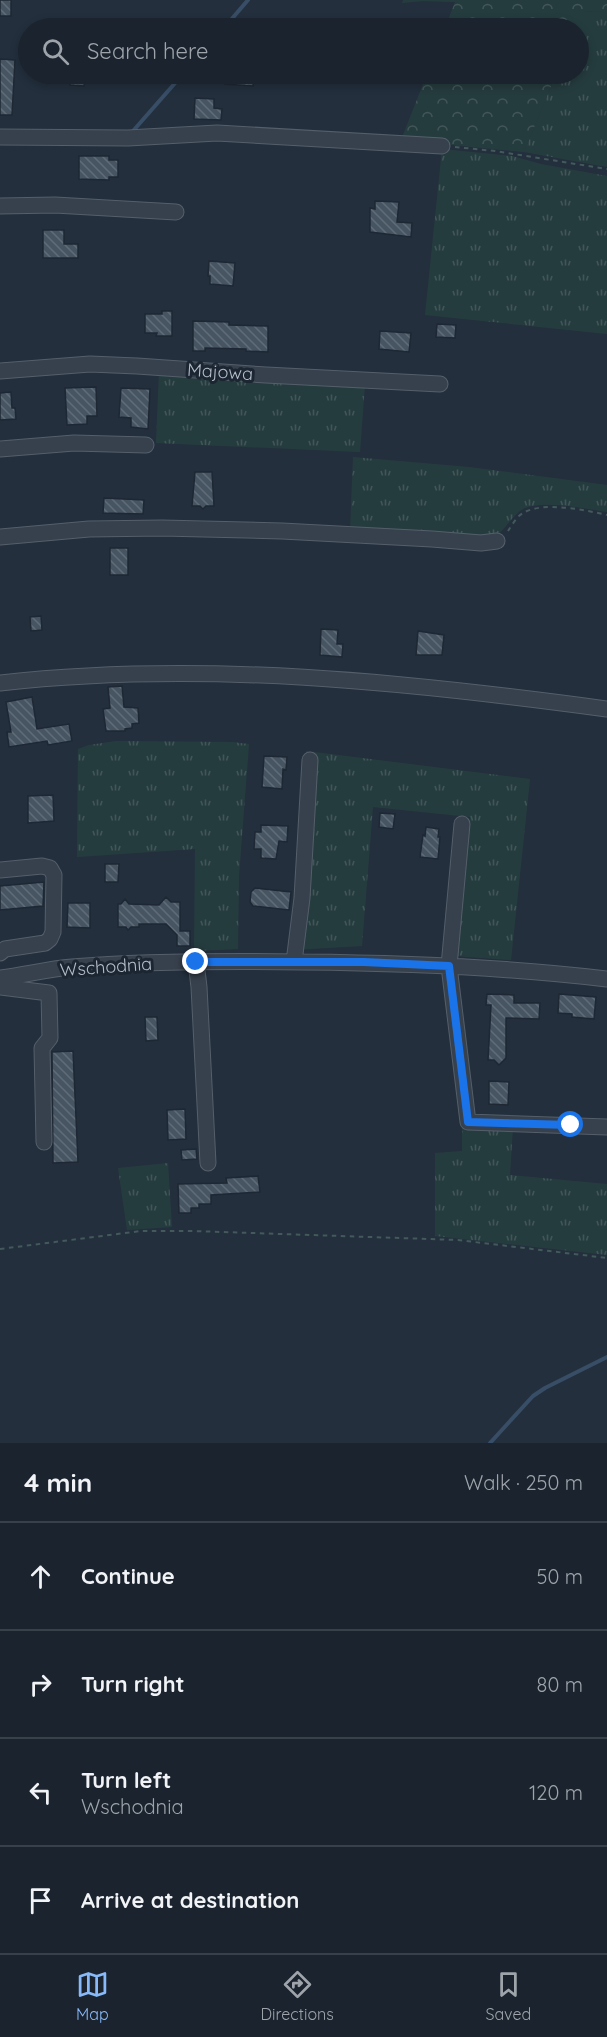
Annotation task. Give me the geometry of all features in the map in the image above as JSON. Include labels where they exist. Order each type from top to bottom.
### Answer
[{"type":"street","points":[[0,137],[128,138],[217,133],[442,146]]},
{"type":"street","points":[[0,206],[55,205],[176,212]]},
{"type":"street","name":"Majowa","points":[[0,371],[90,364],[440,384]]},
{"type":"street","points":[[0,449],[74,443],[146,444]]},
{"type":"street","points":[[0,537],[89,529],[162,528],[282,531],[480,543],[497,541]]},
{"type":"street","points":[[0,683],[88,676],[154,674],[285,676],[451,690],[607,709]]},
{"type":"street","points":[[294,962],[302,898],[310,760]]},
{"type":"street","points":[[462,824],[449,966],[468,1122],[607,1127]]},
{"type":"street","points":[[0,870],[42,866],[50,868],[54,874],[53,932],[50,939],[45,943],[5,949],[0,954]]},
{"type":"street","points":[[196,962],[208,1163]]},
{"type":"street","name":"Wschodnia","points":[[0,978],[70,968],[196,962],[364,962],[552,973],[607,980]]},
{"type":"street","points":[[0,978],[49,993],[50,1038],[42,1048],[44,1142]]},
{"type":"path","points":[[442,146],[607,169]]},
{"type":"path","points":[[497,541],[522,513],[536,508],[558,507],[607,514]]},
{"type":"path","points":[[0,1249],[141,1231],[193,1231],[458,1240],[607,1258]]},
{"type":"green space","points":[[403,0],[607,0],[607,12],[582,11],[579,18],[449,18],[455,2],[402,3]]},
{"type":"green space","points":[[581,11],[607,12],[607,167],[524,152],[552,84],[589,84],[589,18],[578,18]]},
{"type":"green space","points":[[423,84],[552,84],[524,152],[401,140]]},
{"type":"green space","points":[[442,149],[512,156],[541,164],[607,176],[607,334],[425,315]]},
{"type":"green space","points":[[159,371],[365,384],[360,452],[156,443]]},
{"type":"green space","points":[[353,457],[469,467],[607,485],[607,512],[562,505],[528,507],[520,511],[499,534],[490,540],[350,531]]},
{"type":"green space","points":[[116,741],[249,744],[239,876],[238,949],[194,951],[195,849],[77,857],[78,749]]},
{"type":"green space","points":[[306,751],[530,779],[511,960],[454,956],[470,817],[373,807],[362,946],[292,950]]},
{"type":"green space","points":[[462,1124],[513,1127],[510,1175],[607,1184],[607,1255],[435,1236],[435,1153],[462,1151]]},
{"type":"green space","points":[[168,1163],[172,1227],[127,1230],[118,1168]]},
{"type":"building","points":[[0,0],[11,0],[11,16],[0,16]]},
{"type":"building","points":[[0,59],[15,60],[12,115],[0,115]]},
{"type":"building","points":[[225,84],[253,84],[253,86]]},
{"type":"building","points":[[195,98],[214,99],[214,108],[222,109],[221,120],[194,119]]},
{"type":"building","points":[[79,156],[109,156],[109,160],[118,160],[118,177],[109,177],[109,180],[79,179]]},
{"type":"building","points":[[375,201],[399,202],[397,222],[412,223],[411,237],[370,232],[370,208],[375,209]]},
{"type":"building","points":[[43,230],[64,230],[64,244],[78,244],[78,258],[43,258]]},
{"type":"building","points":[[209,261],[235,263],[233,286],[210,284]]},
{"type":"building","points":[[162,311],[172,311],[172,336],[145,333],[145,314],[162,314]]},
{"type":"building","points":[[193,321],[268,326],[268,352],[205,348],[205,351],[193,351]]},
{"type":"building","points":[[437,324],[456,325],[455,338],[436,337]]},
{"type":"building","points":[[380,331],[411,333],[409,352],[379,349]]},
{"type":"building","points":[[96,387],[97,416],[87,416],[87,424],[67,425],[65,388]]},
{"type":"building","points":[[121,388],[150,389],[148,429],[131,427],[131,418],[119,417]]},
{"type":"building","points":[[11,392],[12,408],[15,408],[16,419],[0,420],[0,393]]},
{"type":"building","points":[[195,472],[212,472],[214,506],[206,506],[203,509],[200,506],[192,506]]},
{"type":"building","points":[[104,498],[144,500],[143,514],[103,513]]},
{"type":"building","points":[[110,548],[128,548],[128,575],[110,575]]},
{"type":"building","points":[[41,616],[42,630],[31,631],[30,617]]},
{"type":"building","points":[[321,629],[338,630],[337,644],[343,644],[342,657],[320,655]]},
{"type":"building","points":[[418,631],[444,635],[442,655],[416,655]]},
{"type":"building","points":[[122,686],[124,707],[138,708],[139,723],[132,724],[132,728],[125,729],[125,731],[106,731],[103,709],[110,708],[108,687]]},
{"type":"building","points":[[32,697],[37,729],[69,724],[72,741],[48,745],[47,741],[9,747],[7,732],[11,732],[6,702]]},
{"type":"building","points":[[264,756],[287,757],[286,770],[283,769],[282,789],[262,787]]},
{"type":"building","points":[[53,795],[54,821],[28,823],[28,796]]},
{"type":"building","points":[[380,813],[395,814],[393,829],[379,827]]},
{"type":"building","points":[[261,825],[288,826],[287,842],[279,841],[276,859],[261,858],[261,849],[254,849],[255,832],[261,832]]},
{"type":"building","points":[[426,827],[439,829],[438,859],[420,857]]},
{"type":"building","points":[[105,864],[119,864],[118,882],[105,882]]},
{"type":"building","points":[[44,882],[43,906],[0,910],[0,886]]},
{"type":"building","points":[[255,888],[291,892],[289,910],[253,906],[250,902],[251,892]]},
{"type":"building","points":[[166,897],[171,902],[180,902],[180,931],[190,931],[190,946],[177,946],[177,935],[166,924],[139,924],[139,927],[131,927],[128,930],[126,927],[118,927],[118,904],[125,899],[129,904],[159,905]]},
{"type":"building","points":[[68,903],[90,903],[90,928],[67,927]]},
{"type":"building","points":[[487,994],[514,995],[514,1003],[540,1003],[539,1019],[506,1018],[506,1058],[499,1065],[494,1060],[488,1060],[491,1005],[486,1005]]},
{"type":"building","points":[[559,994],[596,997],[594,1019],[558,1013]]},
{"type":"building","points":[[145,1017],[157,1017],[158,1040],[146,1041]]},
{"type":"building","points":[[73,1051],[78,1162],[53,1163],[52,1052]]},
{"type":"building","points":[[489,1081],[509,1082],[508,1105],[489,1104]]},
{"type":"building","points":[[185,1109],[186,1139],[168,1140],[167,1110]]},
{"type":"building","points":[[196,1149],[197,1159],[182,1160],[181,1150]]},
{"type":"building","points":[[258,1176],[260,1192],[211,1195],[211,1204],[199,1204],[199,1208],[191,1208],[191,1213],[179,1213],[178,1184],[227,1183],[226,1178]]},
{"type":"waterway","points":[[233,18],[248,0]]},
{"type":"waterway","points":[[133,131],[174,84]]},
{"type":"waterway","points":[[490,1443],[533,1396],[607,1357]]},
{"type":"route","points":[[196,962],[364,962],[449,966],[468,1122],[571,1125]]}]
